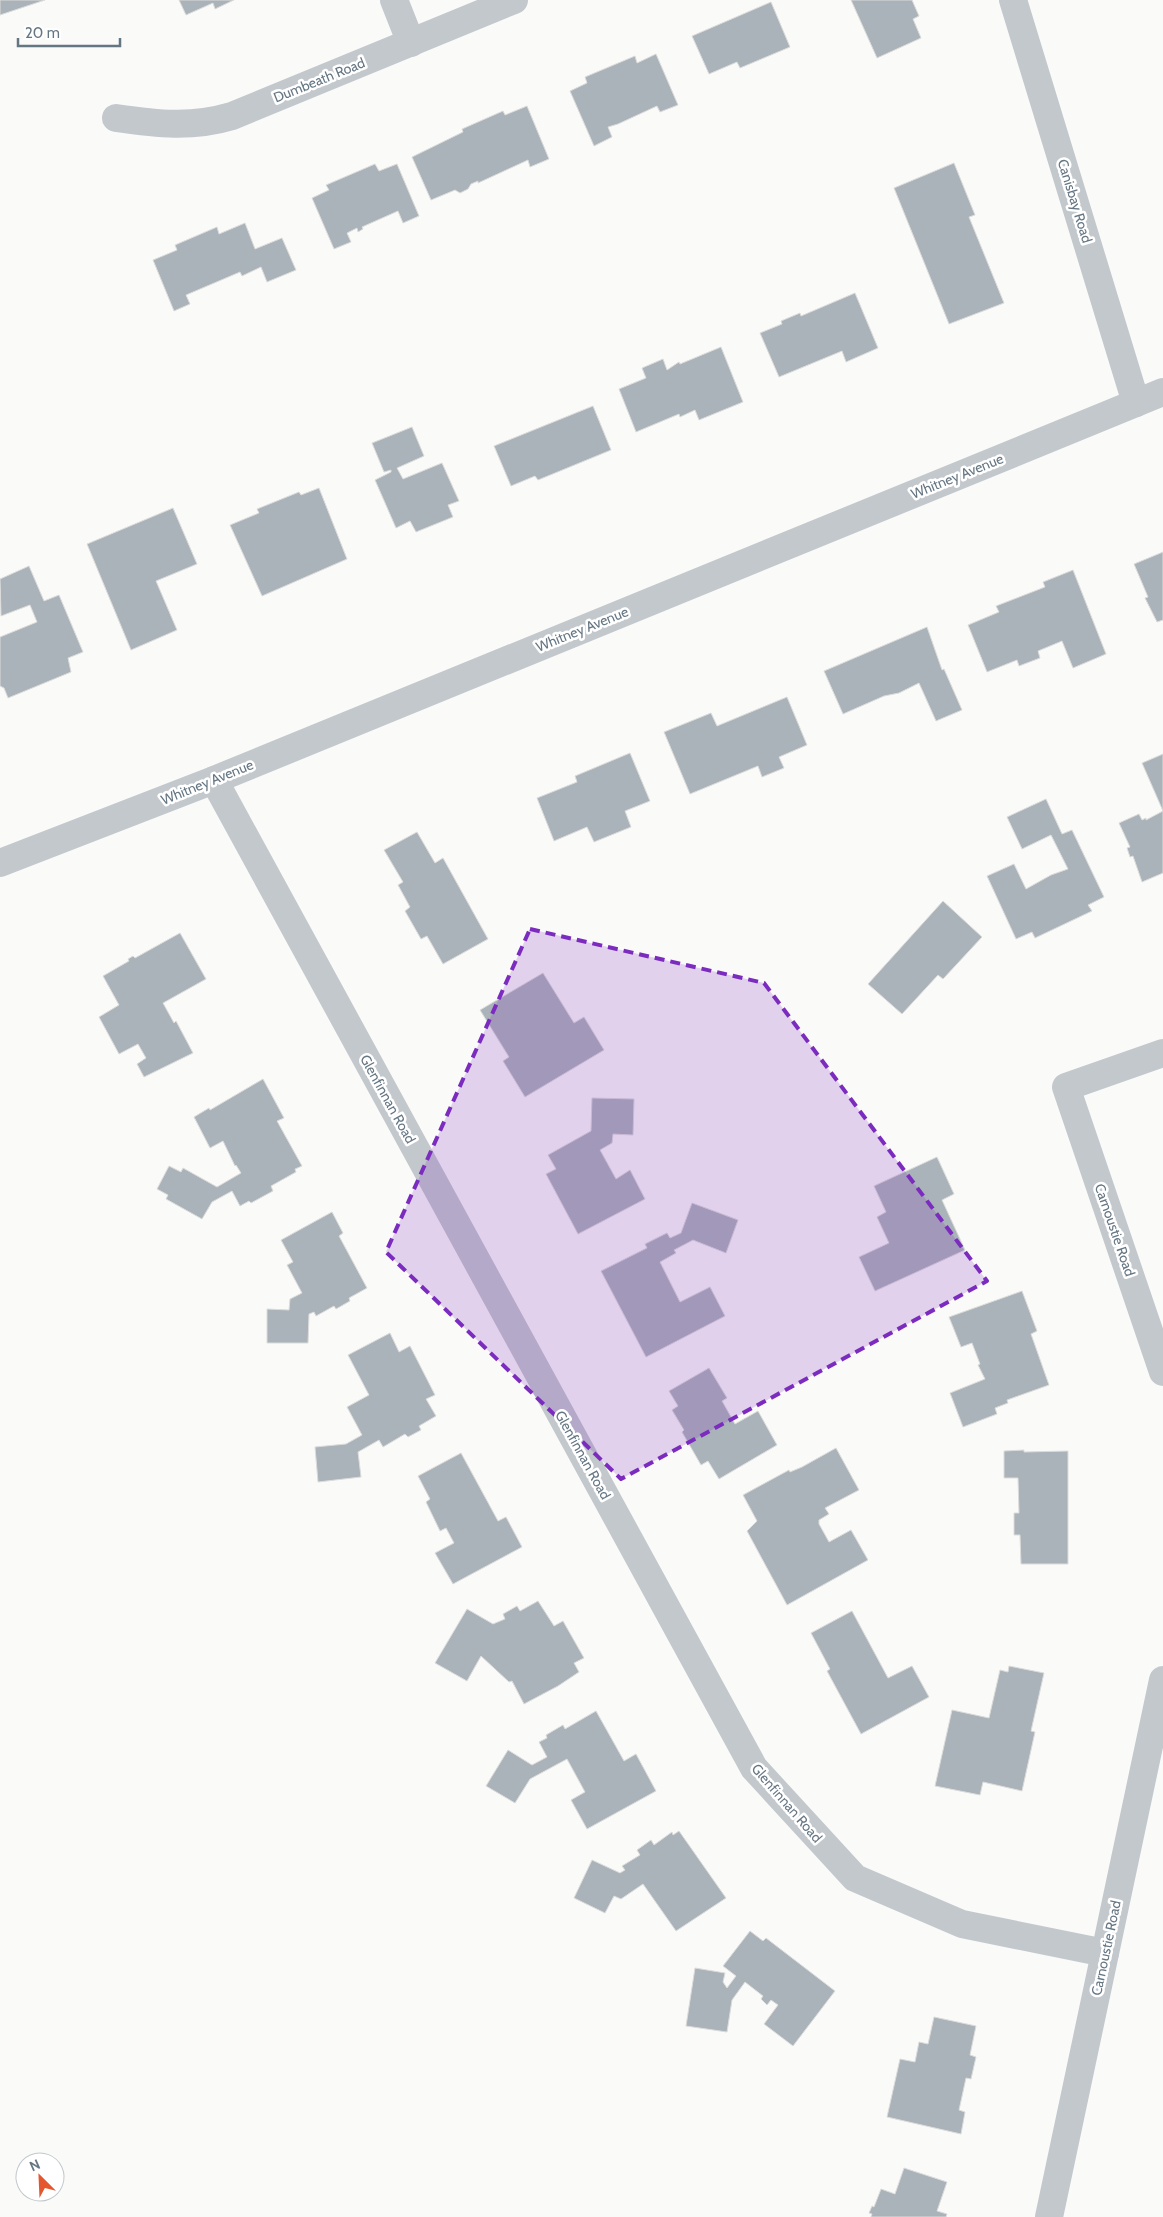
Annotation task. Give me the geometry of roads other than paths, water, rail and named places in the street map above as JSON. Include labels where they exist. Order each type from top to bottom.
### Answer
[{"type":"street","points":[[394,0],[411,43]]},
{"type":"street","name":"Dumbeath Road","points":[[116,118],[174,125],[211,122],[232,116],[514,0]]},
{"type":"street","name":"Canisbay Road","points":[[1013,0],[1136,403]]},
{"type":"street","name":"Whitney Avenue","points":[[0,862],[214,780],[1163,392]]},
{"type":"street","name":"Glenfinnan Road","points":[[214,780],[754,1768],[855,1878],[962,1924],[1105,1953]]},
{"type":"street","name":"Carnoustie Road","points":[[1163,1053],[1066,1087],[1163,1372]]},
{"type":"street","name":"Carnoustie Road","points":[[1049,2217],[1163,1680]]}]
